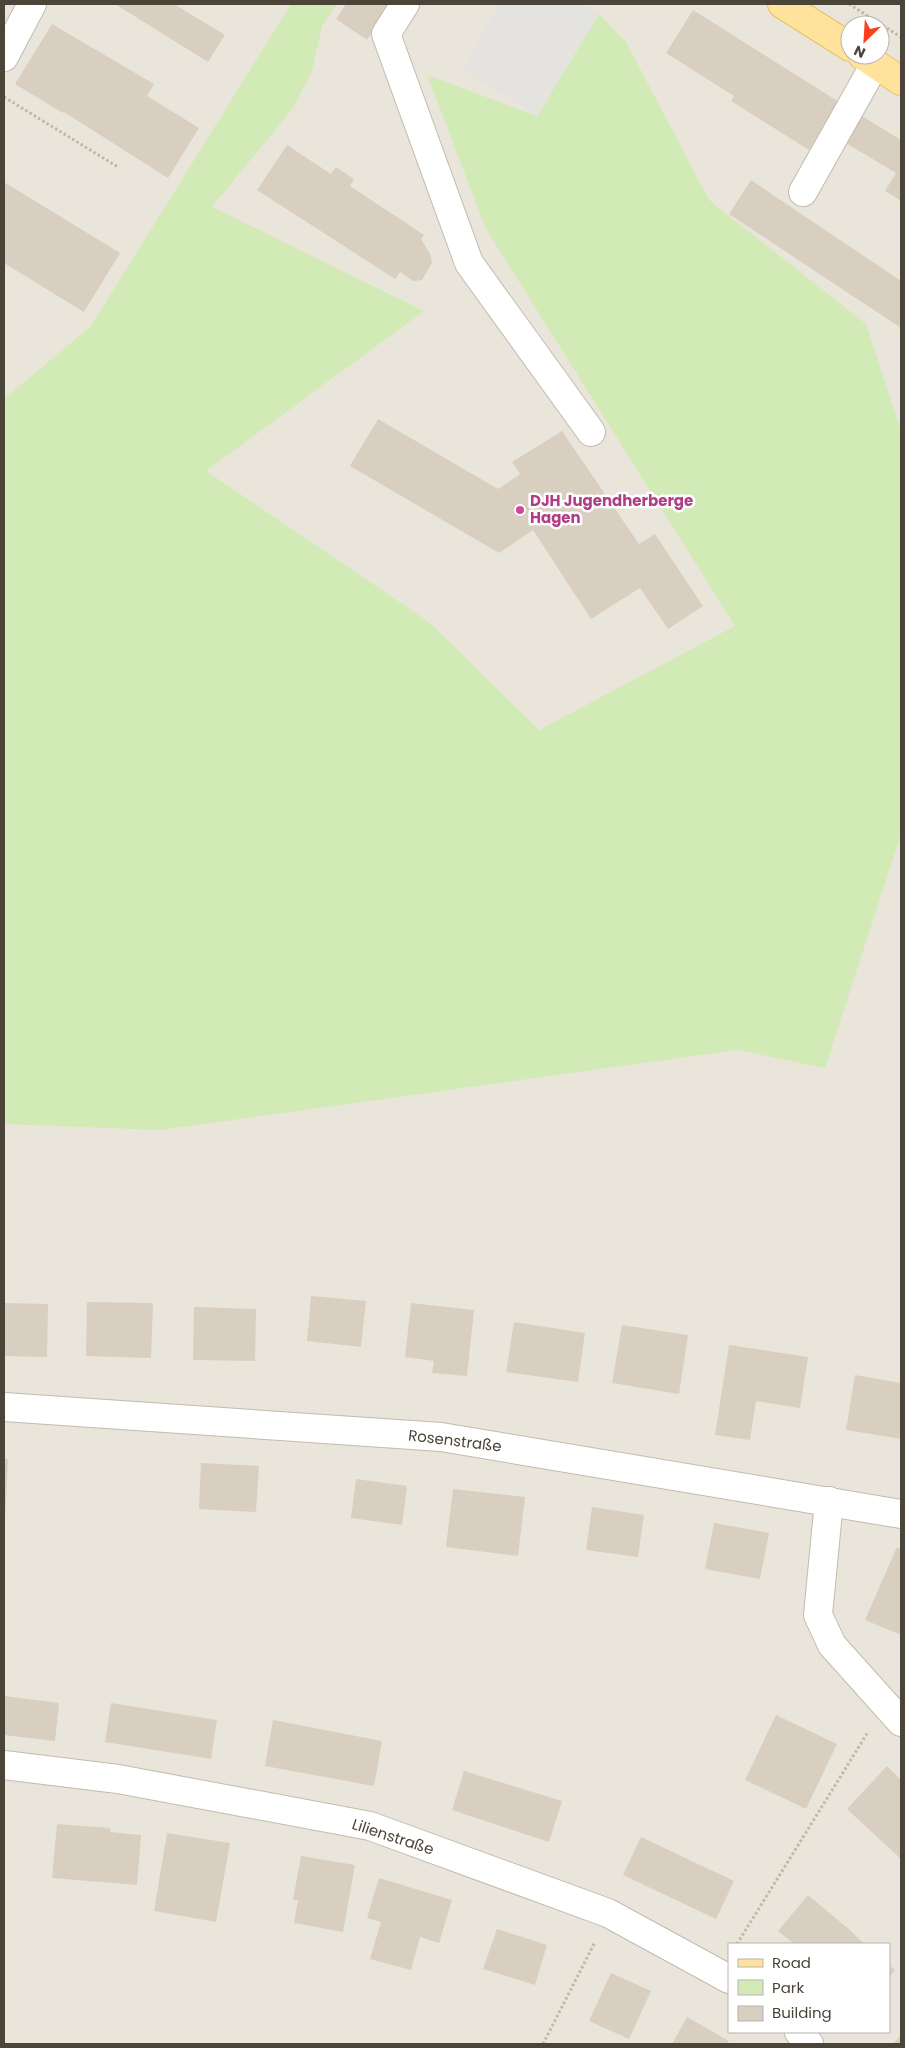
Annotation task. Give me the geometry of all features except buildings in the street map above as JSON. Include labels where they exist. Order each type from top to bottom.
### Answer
[{"type":"main road","points":[[782,4],[840,41]]},
{"type":"main road","points":[[878,65],[901,80]]},
{"type":"street","points":[[4,57],[32,4]]},
{"type":"street","points":[[405,4],[386,34],[469,263],[591,432]]},
{"type":"street","points":[[803,192],[866,65]]},
{"type":"street","name":"Rosenstraße","points":[[4,1407],[441,1437],[901,1514]]},
{"type":"street","points":[[829,1501],[818,1614],[832,1645],[893,1713]]},
{"type":"street","name":"Lilienstraße","points":[[4,1765],[118,1779],[370,1826],[608,1913],[728,1978]]},
{"type":"street","points":[[800,2033],[809,2044]]},
{"type":"path","points":[[849,4],[901,37]]},
{"type":"path","points":[[4,97],[118,168]]},
{"type":"path","points":[[738,1943],[893,1713]]},
{"type":"path","points":[[543,2044],[594,1944]]},
{"type":"shaded area","points":[[4,4],[901,4],[901,2044],[4,2044]]},
{"type":"shaded area","points":[[499,4],[581,4],[599,14],[537,116],[463,70]]},
{"type":"green space","points":[[291,4],[337,4],[322,26],[312,71],[293,108],[212,207],[424,311],[206,471],[429,622],[539,730],[735,626],[486,229],[427,75],[537,116],[599,14],[626,42],[709,200],[866,324],[901,431],[901,834],[825,1068],[737,1050],[160,1130],[4,1124],[4,399],[91,326]]},
{"type":"place","name":"DJH Jugendherberge Hagen","points":[[520,510]]}]
